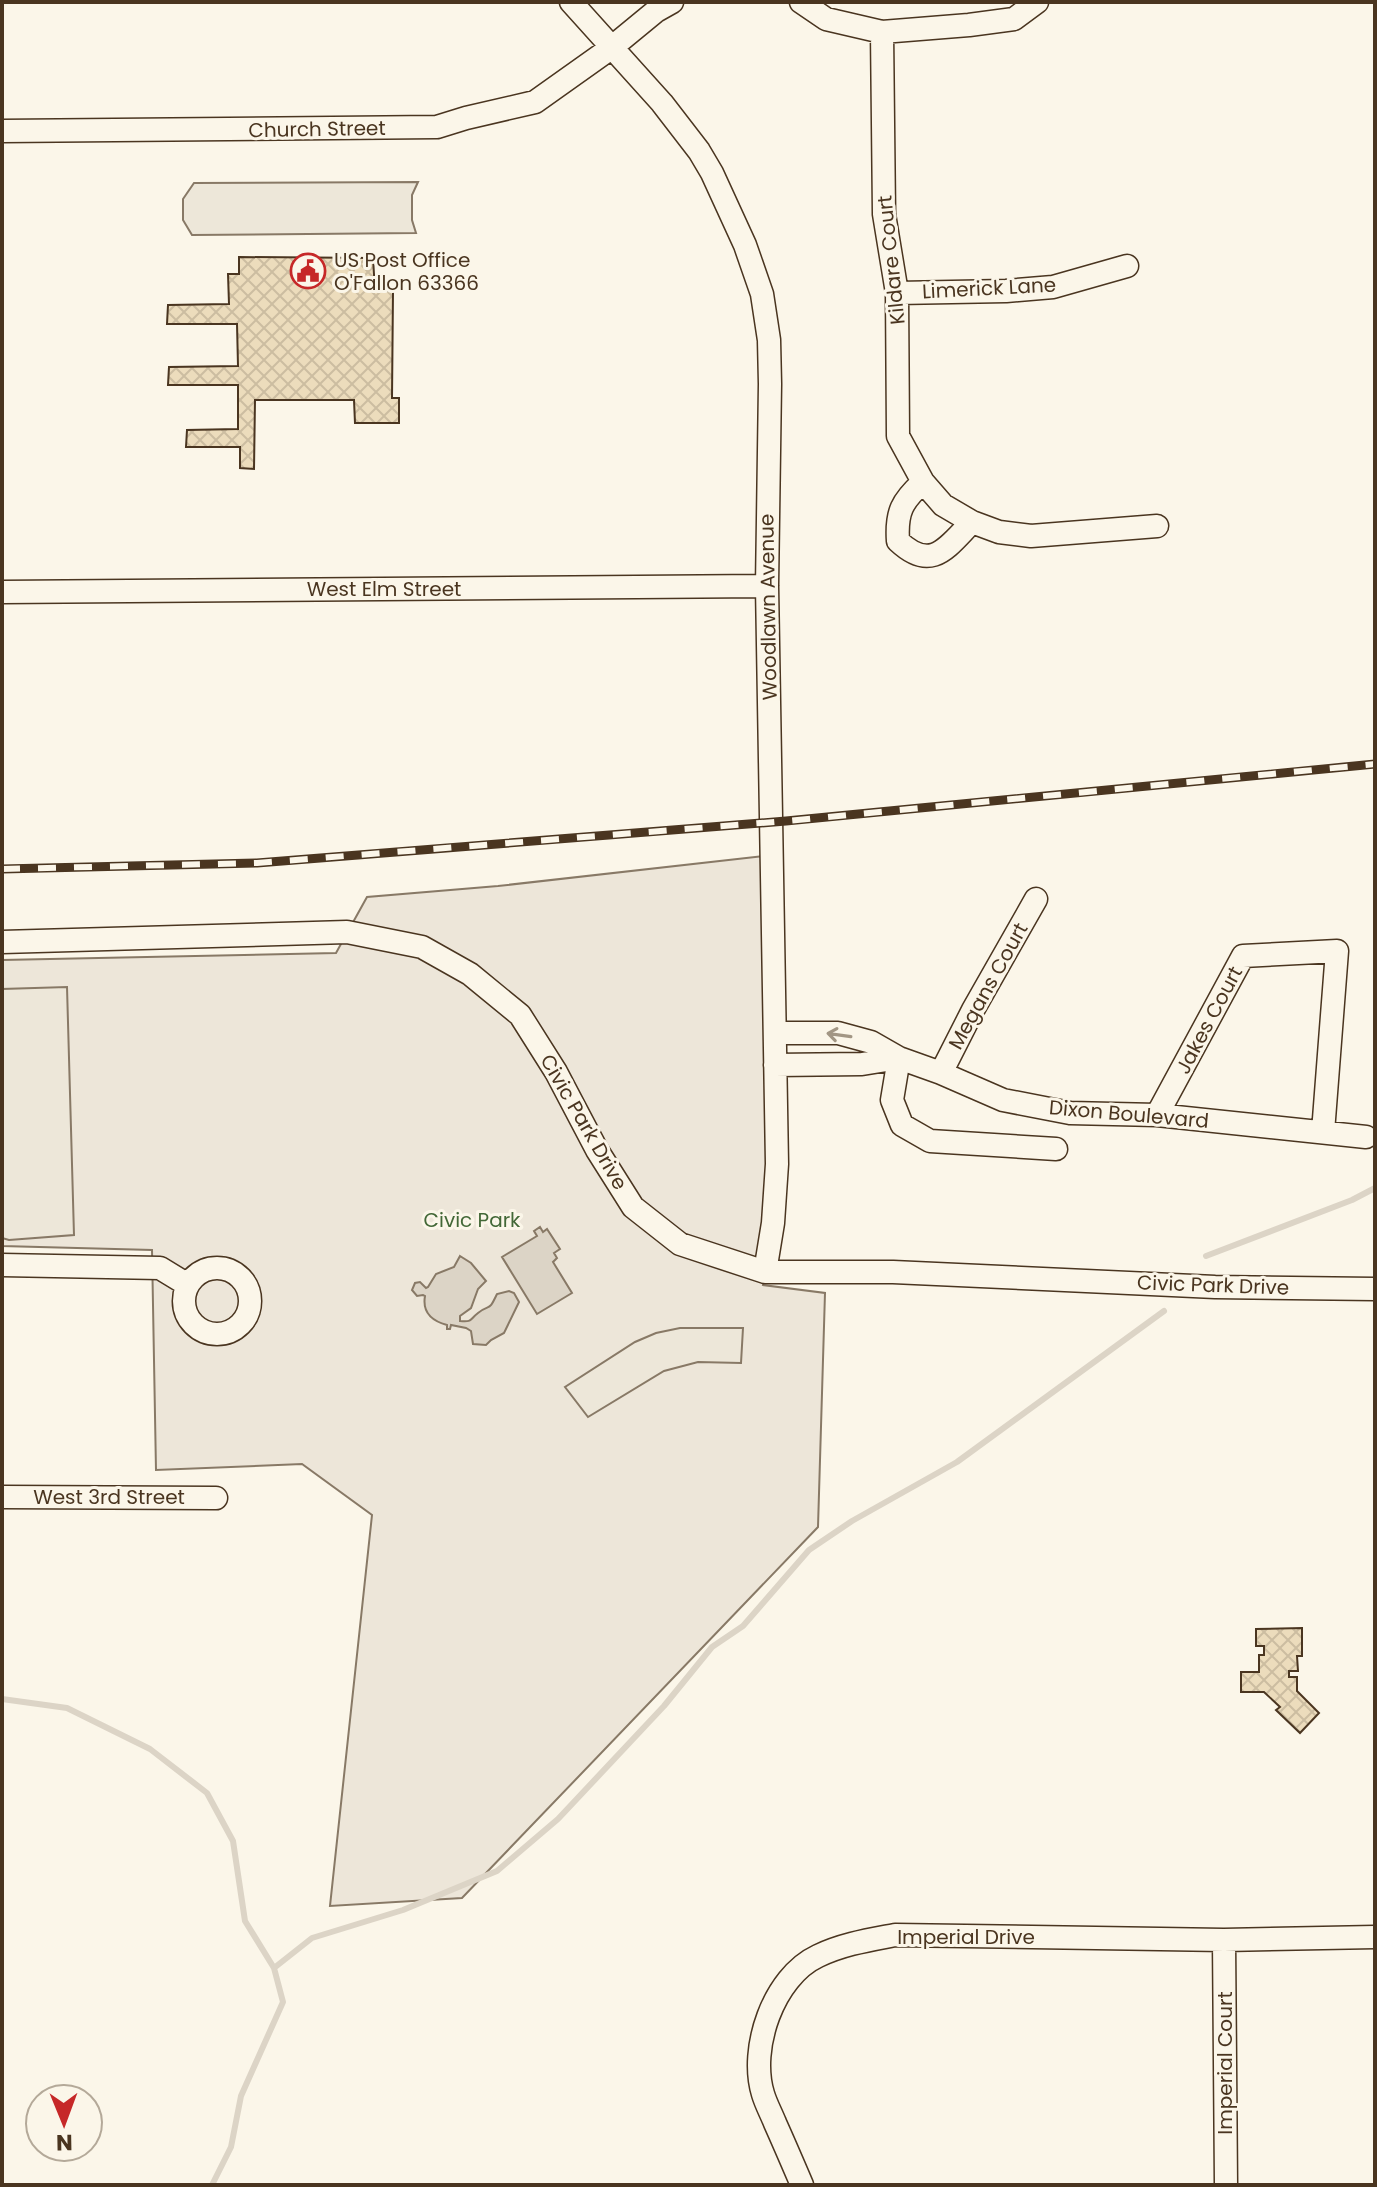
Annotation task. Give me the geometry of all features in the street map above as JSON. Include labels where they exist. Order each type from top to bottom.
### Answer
[{"type":"street","name":"Woodlawn Avenue","points":[[571,2],[662,103],[699,151],[745,245],[762,294],[769,355],[767,586],[777,1164],[773,1223],[765,1272]]},
{"type":"street","name":"Church Street","points":[[2,131],[437,127],[535,102],[672,2]]},
{"type":"street","points":[[801,2],[826,19],[882,32],[1014,19],[1037,2]]},
{"type":"street","name":"Kildare Court","points":[[882,32],[884,214],[897,293],[898,436],[923,482],[943,505],[972,522],[999,532],[1031,536],[1157,526]]},
{"type":"street","name":"Limerick Lane","points":[[897,293],[1053,287],[1127,266]]},
{"type":"street","points":[[923,482],[906,497],[900,510],[898,541],[910,552],[927,557],[943,552],[972,522]]},
{"type":"street","name":"West Elm Street","points":[[2,592],[767,586]]},
{"type":"street","name":"Megans Court","points":[[941,1073],[1036,899]]},
{"type":"street","name":"Civic Park Drive","points":[[2,942],[347,932],[422,947],[470,974],[520,1015],[633,1207],[680,1244],[765,1272],[893,1272],[1190,1286],[1375,1289]]},
{"type":"street","name":"Jakes Court","points":[[1157,1115],[1243,956],[1337,951],[1323,1132]]},
{"type":"street","name":"Dixon Boulevard","points":[[775,1033],[838,1033],[871,1042],[899,1058],[1003,1100],[1070,1113],[1157,1115],[1366,1137]]},
{"type":"street","points":[[899,1058],[892,1100],[902,1125],[930,1141],[1056,1149]]},
{"type":"street","name":"Dixon Boulevard","points":[[775,1065],[862,1064],[899,1058]]},
{"type":"street","points":[[2,1265],[160,1268],[188,1285]]},
{"type":"street","name":"West 3rd Street","points":[[2,1497],[216,1498]]},
{"type":"street","name":"Imperial Drive","points":[[802,2185],[763,2094],[759,2067],[761,2038],[768,2016],[795,1973],[815,1957],[854,1943],[895,1935],[1224,1940],[1375,1937]]},
{"type":"street","name":"Imperial Court","points":[[1224,1940],[1226,2185]]},
{"type":"green space","name":"Civic Park","points":[[772,855],[773,1223],[763,1285],[825,1293],[818,1527],[462,1898],[330,1906],[372,1515],[302,1464],[156,1470],[152,1250],[2,1246],[2,960],[336,953],[367,897],[498,886]]},
{"type":"shaded area","points":[[418,182],[412,195],[412,220],[416,233],[192,235],[183,220],[183,199],[194,183]]},
{"type":"shaded area","points":[[67,987],[74,1235],[9,1240],[2,1238],[2,989]]},
{"type":"shaded area","points":[[540,1227],[543,1232],[547,1229],[560,1249],[554,1253],[557,1258],[553,1262],[572,1293],[537,1314],[502,1257],[537,1236],[534,1231]]},
{"type":"shaded area","points":[[460,1256],[471,1263],[486,1281],[478,1289],[471,1308],[460,1316],[460,1321],[469,1321],[489,1307],[497,1294],[509,1291],[519,1302],[504,1333],[486,1345],[473,1344],[471,1331],[466,1328],[451,1325],[447,1329],[447,1325],[433,1319],[425,1307],[425,1296],[417,1296],[412,1290],[415,1283],[420,1282],[428,1287],[436,1274],[454,1267]]},
{"type":"shaded area","points":[[680,1328],[743,1328],[741,1363],[698,1362],[664,1371],[588,1417],[565,1387],[635,1342]]},
{"type":"building","points":[[239,257],[373,258],[375,291],[393,291],[392,398],[399,398],[399,423],[355,423],[354,400],[255,400],[254,469],[240,468],[240,447],[186,447],[187,430],[238,429],[238,385],[168,385],[169,367],[238,366],[237,324],[167,324],[168,305],[229,304],[228,274],[239,274]]},
{"type":"building","points":[[1302,1628],[1302,1656],[1297,1656],[1298,1671],[1289,1671],[1289,1677],[1297,1677],[1297,1691],[1319,1713],[1300,1733],[1276,1710],[1280,1707],[1264,1692],[1241,1692],[1241,1672],[1259,1672],[1259,1655],[1264,1655],[1264,1646],[1256,1646],[1256,1629]]},
{"type":"waterway","points":[[1206,1256],[1352,1200],[1375,1188]]},
{"type":"waterway","points":[[274,1968],[312,1938],[403,1910],[497,1871],[558,1819],[664,1706],[712,1647],[743,1626],[809,1550],[852,1521],[957,1462],[1164,1311]]},
{"type":"waterway","points":[[2,1699],[67,1708],[150,1749],[207,1793],[233,1841],[245,1921],[274,1968],[283,2002],[241,2096],[231,2147],[212,2185]]},
{"type":"railway","points":[[2,869],[257,863],[786,821],[1375,764]]},
{"type":"place","name":"US Post Office O'Fallon 63366","points":[[308,271]]}]
